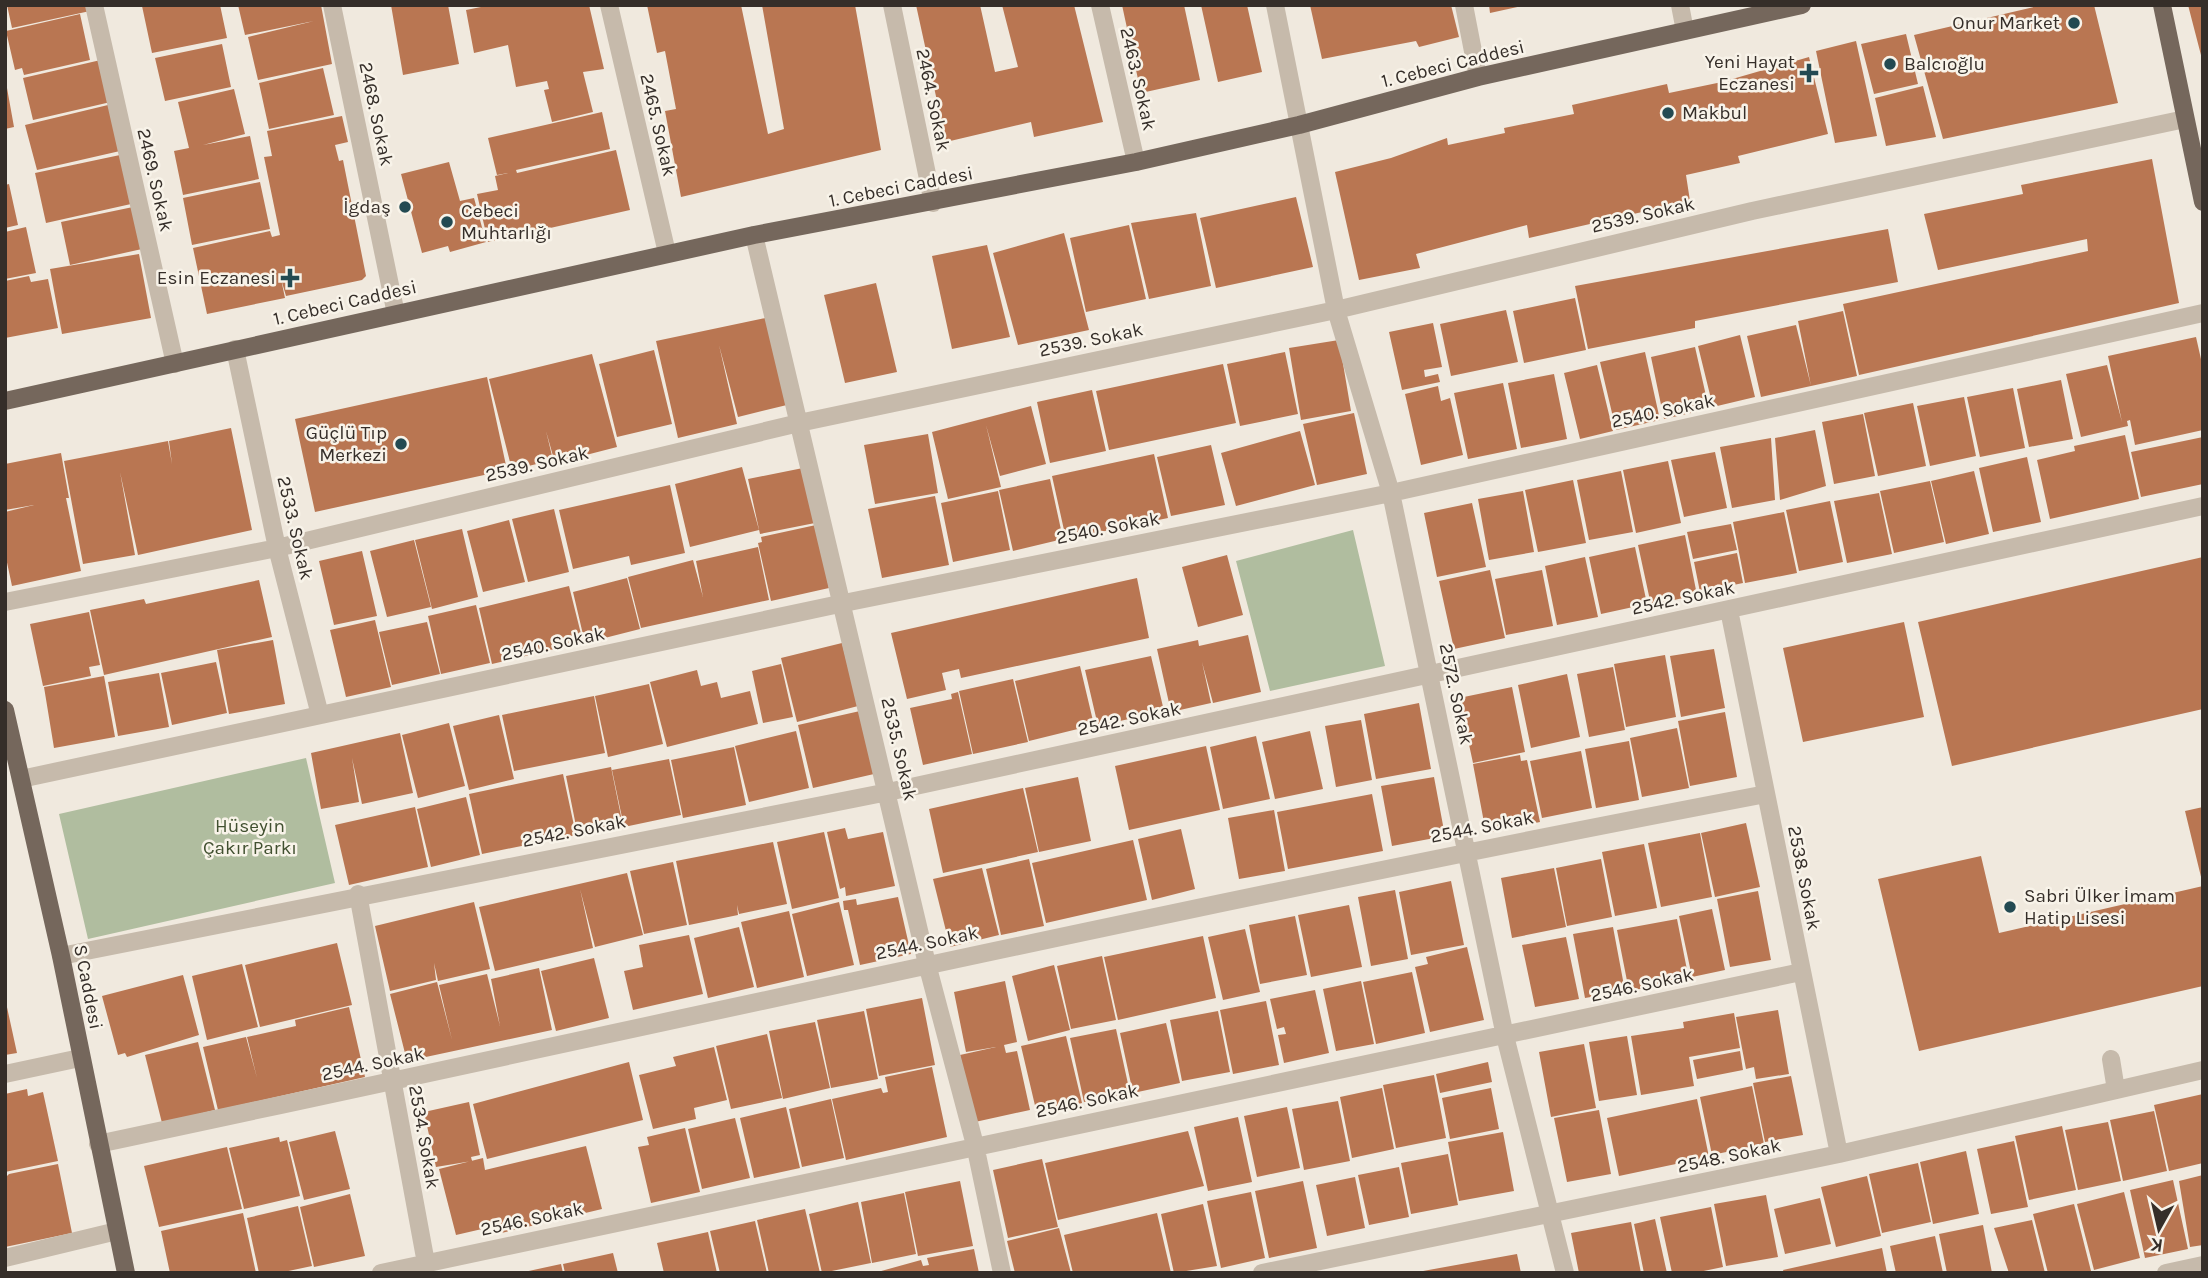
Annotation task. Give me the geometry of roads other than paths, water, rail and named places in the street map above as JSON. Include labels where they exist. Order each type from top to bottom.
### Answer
[{"type":"main road","name":"1. Cebeci Caddesi","points":[[5,401],[667,253],[1136,162],[1299,125],[1478,77],[1802,5]]},
{"type":"main road","points":[[2162,5],[2203,202]]},
{"type":"main road","name":"S Caddesi","points":[[5,710],[61,956],[126,1273]]},
{"type":"street","name":"2469. Sokak","points":[[94,5],[175,364]]},
{"type":"street","name":"2468. Sokak","points":[[331,5],[396,314]]},
{"type":"street","name":"2465. Sokak","points":[[609,5],[667,253]]},
{"type":"street","name":"2464. Sokak","points":[[892,5],[933,203]]},
{"type":"street","name":"2463. Sokak","points":[[1100,5],[1136,162]]},
{"type":"street","name":"2572. Sokak","points":[[1275,5],[1336,310],[1391,493],[1505,1036],[1565,1273]]},
{"type":"street","points":[[1464,5],[1478,77]]},
{"type":"street","points":[[1680,5],[1685,31]]},
{"type":"street","name":"2539. Sokak","points":[[5,603],[277,548],[799,423],[1336,310],[1752,211],[2185,119]]},
{"type":"street","name":"2535. Sokak","points":[[754,235],[844,603],[927,964],[975,1145],[1002,1273]]},
{"type":"street","name":"2540. Sokak","points":[[21,779],[844,603],[1391,493],[2203,313]]},
{"type":"street","name":"2533. Sokak","points":[[236,349],[277,548],[320,715]]},
{"type":"street","name":"2542. Sokak","points":[[61,956],[358,894],[888,792],[2203,506]]},
{"type":"street","name":"2538. Sokak","points":[[1729,610],[1839,1154]]},
{"type":"street","name":"2544. Sokak","points":[[99,1144],[927,964],[1468,851],[1766,794]]},
{"type":"street","name":"2534. Sokak","points":[[358,894],[426,1263]]},
{"type":"street","name":"2546. Sokak","points":[[381,1273],[1801,972]]},
{"type":"street","points":[[5,1074],[80,1058]]},
{"type":"street","points":[[2111,1059],[2116,1090]]},
{"type":"street","name":"2548. Sokak","points":[[1262,1273],[1839,1154],[2203,1070]]},
{"type":"street","points":[[5,1258],[117,1231]]},
{"type":"street","points":[[2166,1273],[2203,1265]]},
{"type":"place","name":"Onur Market","points":[[2074,23]]},
{"type":"place","name":"Balcıoğlu","points":[[1890,64]]},
{"type":"place","name":"Yeni Hayat Eczanesi","points":[[1809,73]]},
{"type":"place","name":"Makbul","points":[[1668,113]]},
{"type":"place","name":"İgdaş","points":[[405,207]]},
{"type":"place","name":"Cebeci Muhtarlığı","points":[[447,222]]},
{"type":"place","name":"Esin Eczanesi","points":[[290,278]]},
{"type":"place","name":"Güçlü Tıp Merkezi","points":[[401,444]]},
{"type":"place","name":"Sabri Ülker İmam Hatip Lisesi","points":[[2010,907]]},
{"type":"park label","name":"Hüseyin Çakır Parkı","points":[[250,837]]}]
